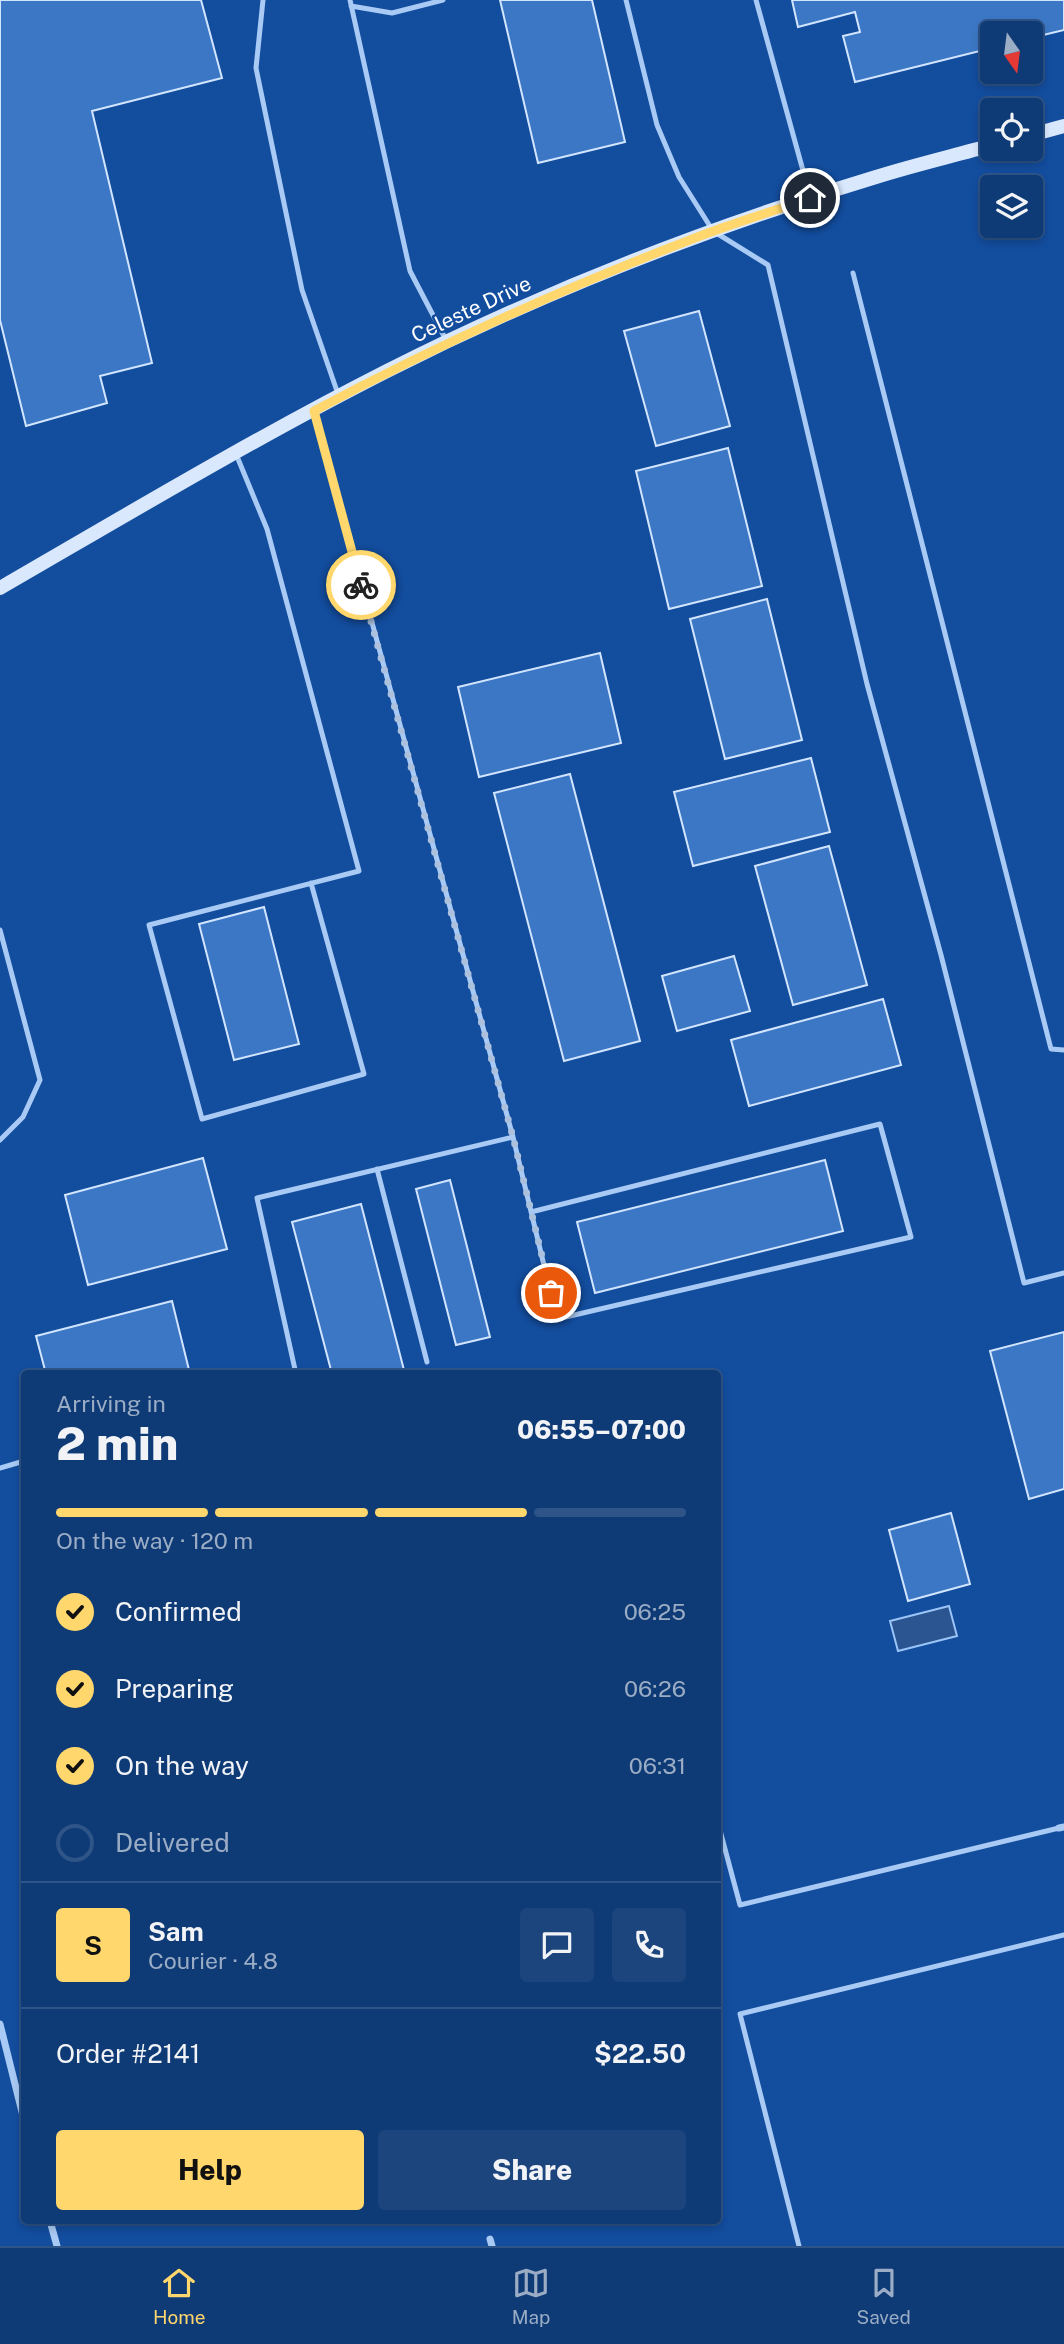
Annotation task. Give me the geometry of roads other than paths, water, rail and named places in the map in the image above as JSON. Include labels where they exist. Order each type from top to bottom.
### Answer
[{"type":"street","points":[[1043,132],[1064,126]]},
{"type":"street","name":"Celeste Drive","points":[[0,588],[235,453],[339,397],[535,302],[713,231],[877,176],[980,148]]},
{"type":"street","points":[[0,2025],[21,2093]]},
{"type":"street","points":[[51,2224],[57,2246]]},
{"type":"lane","points":[[263,0],[256,68],[303,290],[339,397]]},
{"type":"lane","points":[[443,0],[392,13],[350,3],[410,271],[447,343]]},
{"type":"lane","points":[[626,0],[657,125],[678,177],[713,231],[768,265],[867,684],[941,955],[1024,1283],[1064,1273]]},
{"type":"lane","points":[[756,0],[810,198]]},
{"type":"lane","points":[[853,272],[1051,1049],[1064,1050]]},
{"type":"lane","points":[[314,411],[513,1137],[531,1212],[557,1320],[912,1237],[880,1125],[531,1212]]},
{"type":"lane","points":[[235,453],[267,529],[359,871],[311,883],[149,925],[202,1119],[364,1074],[311,883]]},
{"type":"lane","points":[[0,930],[40,1080],[23,1117],[0,1140]]},
{"type":"lane","points":[[295,1370],[257,1198],[513,1137]]},
{"type":"lane","points":[[377,1169],[427,1362]]},
{"type":"lane","points":[[0,1468],[21,1462]]},
{"type":"lane","points":[[721,1834],[740,1905],[1062,1828]]},
{"type":"lane","points":[[799,2246],[740,2014],[1064,1935]]},
{"type":"water","points":[[949,1606],[957,1636],[898,1651],[890,1621]]}]
